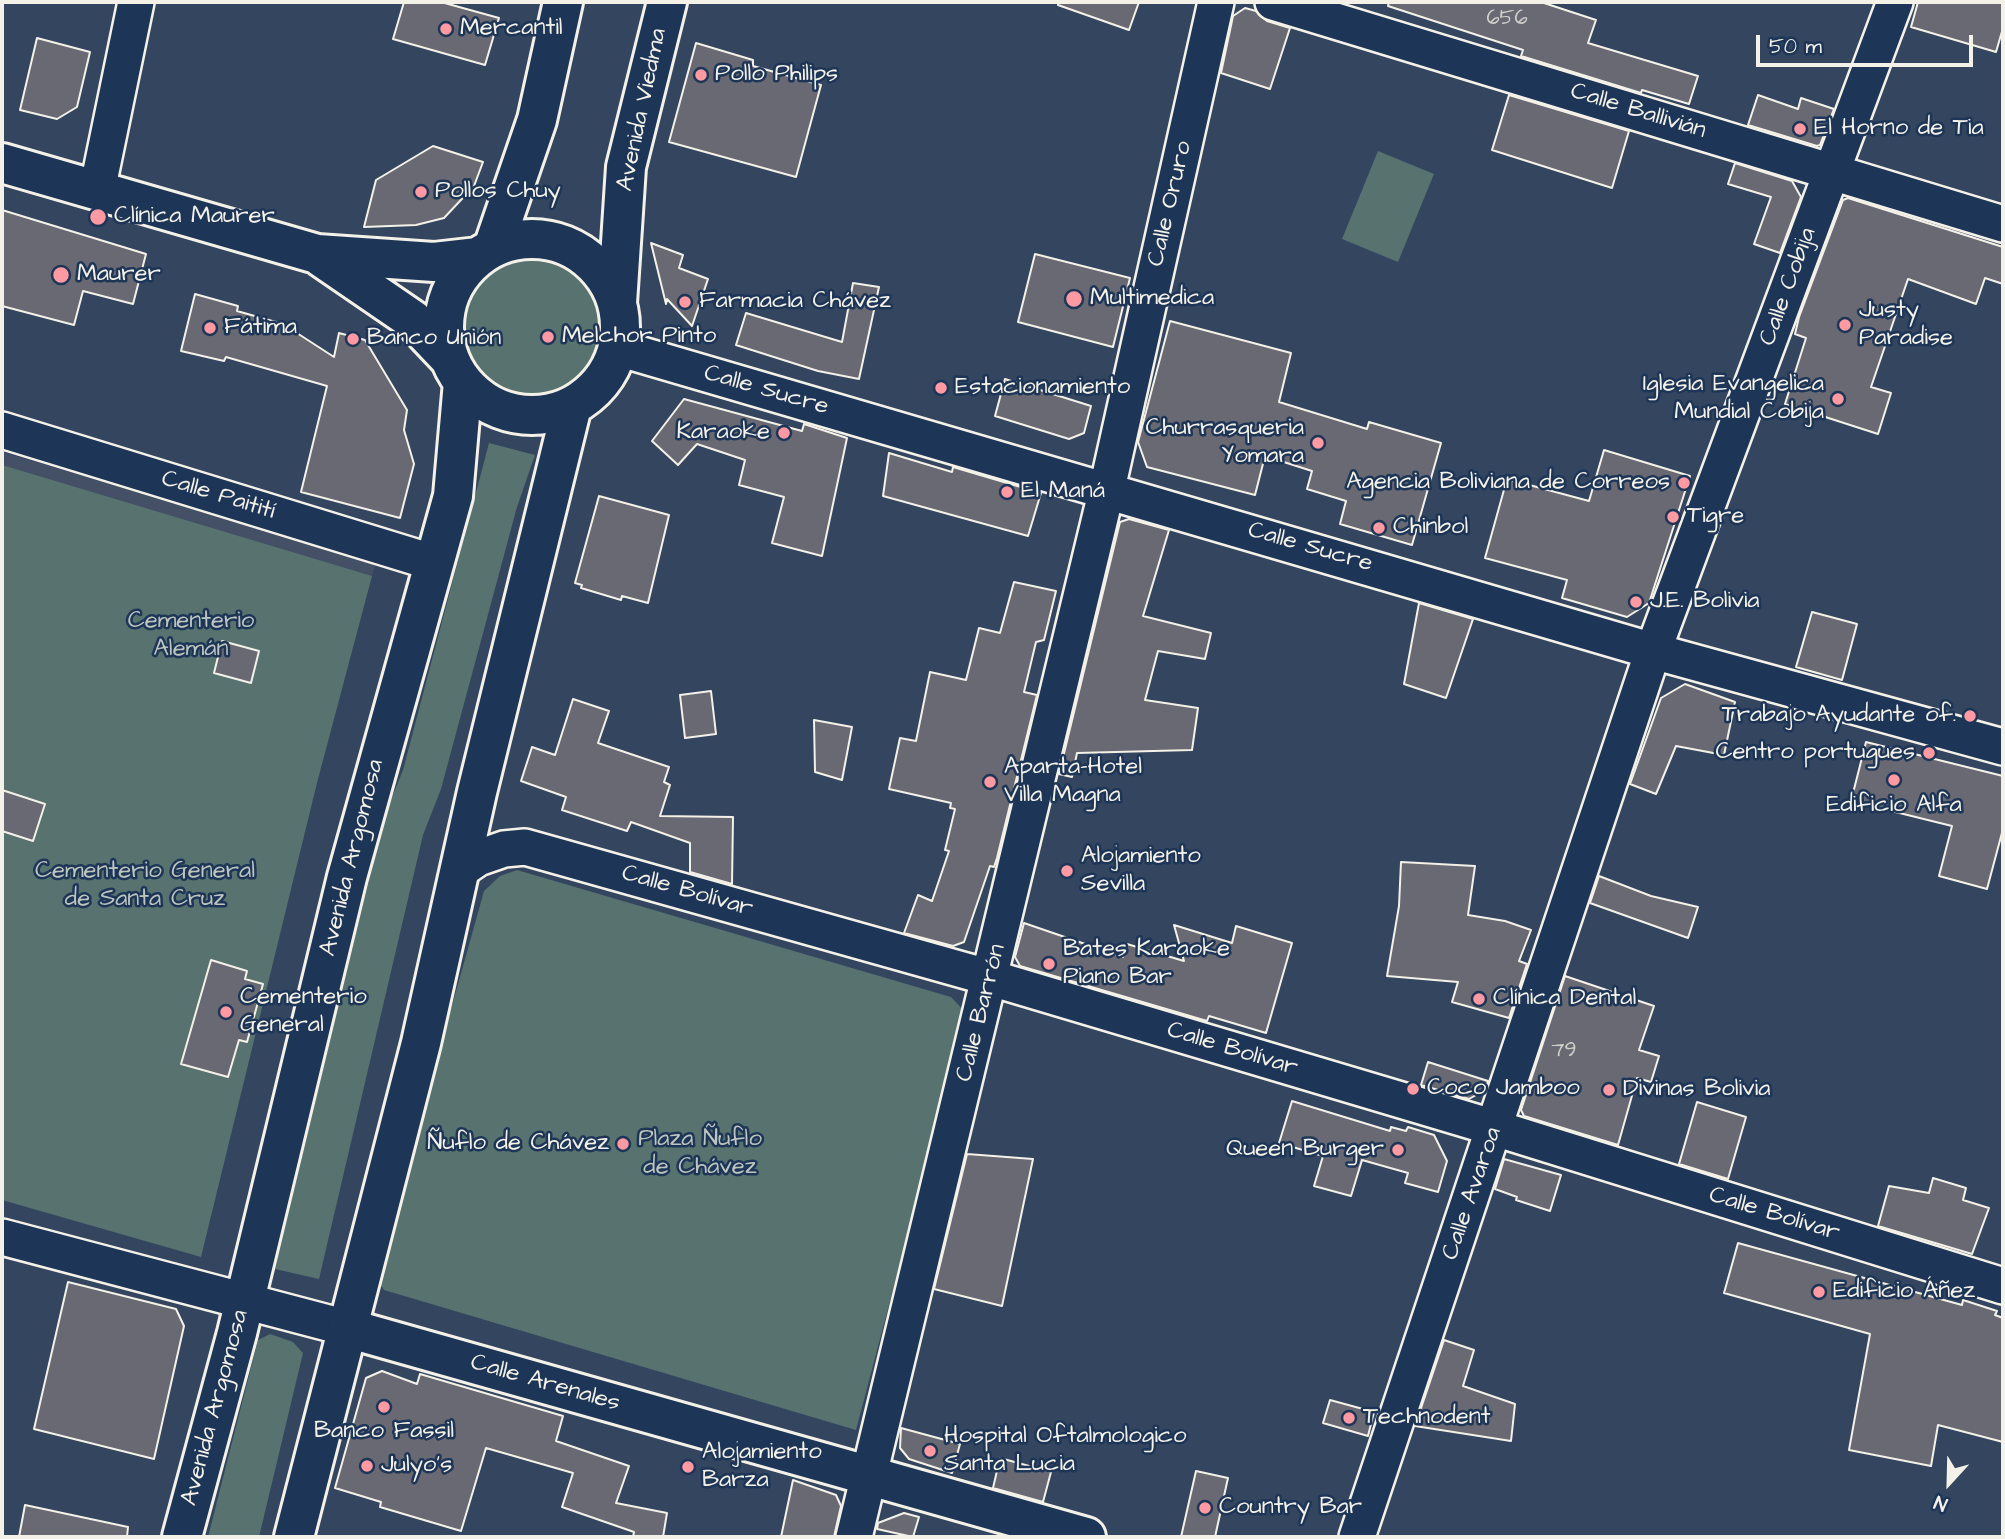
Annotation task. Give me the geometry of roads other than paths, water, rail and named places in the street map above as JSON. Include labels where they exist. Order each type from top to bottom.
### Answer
[{"type":"main road","points":[[456,370],[444,328],[445,308],[457,279],[485,253],[537,120],[563,2]]},
{"type":"main road","name":"Avenida Viedma","points":[[617,303],[626,167],[667,2]]},
{"type":"main road","points":[[2,163],[317,254],[434,262],[485,253],[531,239],[565,246],[585,257],[601,273],[617,303],[621,326],[618,348],[605,378],[590,394],[572,406],[541,415],[519,415],[486,403],[413,320],[317,254]]},
{"type":"main road","name":"Avenida Argomosa","points":[[182,1537],[243,1302],[347,877],[453,496],[456,370]]},
{"type":"main road","points":[[294,1537],[421,1043],[459,871],[572,406]]},
{"type":"main road","name":"Calle Arenales","points":[[347,1328],[1086,1537]]},
{"type":"street","points":[[97,191],[136,2]]},
{"type":"street","name":"Calle Oruro","points":[[1107,489],[1216,2]]},
{"type":"street","name":"Calle Ballivián","points":[[1273,2],[1833,170],[2003,224]]},
{"type":"street","name":"Calle Cobija","points":[[1653,651],[1895,2]]},
{"type":"street","name":"Calle Sucre","points":[[618,348],[1653,651],[2003,747]]},
{"type":"street","name":"Calle Paitití","points":[[2,429],[435,563]]},
{"type":"street","name":"Calle Barrón","points":[[854,1537],[1107,489]]},
{"type":"street","name":"Calle Avaroa","points":[[1357,1537],[1653,651]]},
{"type":"street","name":"Calle Bolívar","points":[[459,871],[478,858],[504,849],[525,847],[990,978],[1495,1128],[2003,1286]]},
{"type":"street","name":"Calle Arenales","points":[[2,1237],[347,1328]]},
{"type":"place","name":"Mercantil","points":[[446,29]]},
{"type":"place","name":"Pollo Philips","points":[[701,75]]},
{"type":"place","name":"El Horno de Tia","points":[[1800,129]]},
{"type":"place","name":"Pollos Chuy","points":[[421,192]]},
{"type":"place","name":"Clínica Maurer","points":[[98,217]]},
{"type":"place","name":"Maurer","points":[[61,275]]},
{"type":"place","name":"Multimedica","points":[[1074,299]]},
{"type":"place","name":"Farmacia Chávez","points":[[685,302]]},
{"type":"place","name":"Justy Paradise","points":[[1845,325]]},
{"type":"place","name":"Fátima","points":[[210,328]]},
{"type":"place","name":"Melchor Pinto","points":[[548,337]]},
{"type":"place","name":"Banco Unión","points":[[353,339]]},
{"type":"place","name":"Estacionamiento","points":[[941,388]]},
{"type":"place","name":"Iglesia Evangelica Mundial Cobija","points":[[1838,399]]},
{"type":"place","name":"Karaoke","points":[[784,433]]},
{"type":"place","name":"Churrasqueria Yomara","points":[[1318,443]]},
{"type":"place","name":"Agencia Boliviana de Correos","points":[[1684,483]]},
{"type":"place","name":"El Maná","points":[[1007,492]]},
{"type":"place","name":"Tigre","points":[[1673,517]]},
{"type":"place","name":"Chinbol","points":[[1379,528]]},
{"type":"place","name":"J.E. Bolivia","points":[[1636,602]]},
{"type":"place","name":"Trabajo Ayudante of.","points":[[1970,716]]},
{"type":"place","name":"Centro portugues","points":[[1929,753]]},
{"type":"place","name":"Edificio Alfa","points":[[1894,780]]},
{"type":"place","name":"Aparta-Hotel Villa Magna","points":[[990,782]]},
{"type":"place","name":"Alojamiento Sevilla","points":[[1067,871]]},
{"type":"place","name":"Bates Karaoke Piano Bar","points":[[1049,964]]},
{"type":"place","name":"Clínica Dental","points":[[1479,999]]},
{"type":"place","name":"Cementerio General","points":[[226,1012]]},
{"type":"place","name":"Coco Jamboo","points":[[1413,1089]]},
{"type":"place","name":"Divinas Bolivia","points":[[1609,1090]]},
{"type":"place","name":"Ñuflo de Chávez","points":[[623,1144]]},
{"type":"place","name":"Queen Burger","points":[[1398,1150]]},
{"type":"place","name":"Edificio Áñez","points":[[1819,1292]]},
{"type":"place","name":"Banco Fassil","points":[[384,1407]]},
{"type":"place","name":"Technodent","points":[[1349,1418]]},
{"type":"place","name":"Hospital Oftalmologico Santa Lucia","points":[[930,1451]]},
{"type":"place","name":"Julyo's","points":[[367,1466]]},
{"type":"place","name":"Alojamiento Barza","points":[[688,1467]]},
{"type":"place","name":"Country Bar","points":[[1205,1508]]},
{"type":"park label","name":"Cementerio Alemán","points":[[191,636]]},
{"type":"park label","name":"Cementerio General de Santa Cruz","points":[[145,886]]},
{"type":"park label","name":"Plaza Ñuflo de Chávez","points":[[700,1154]]}]
